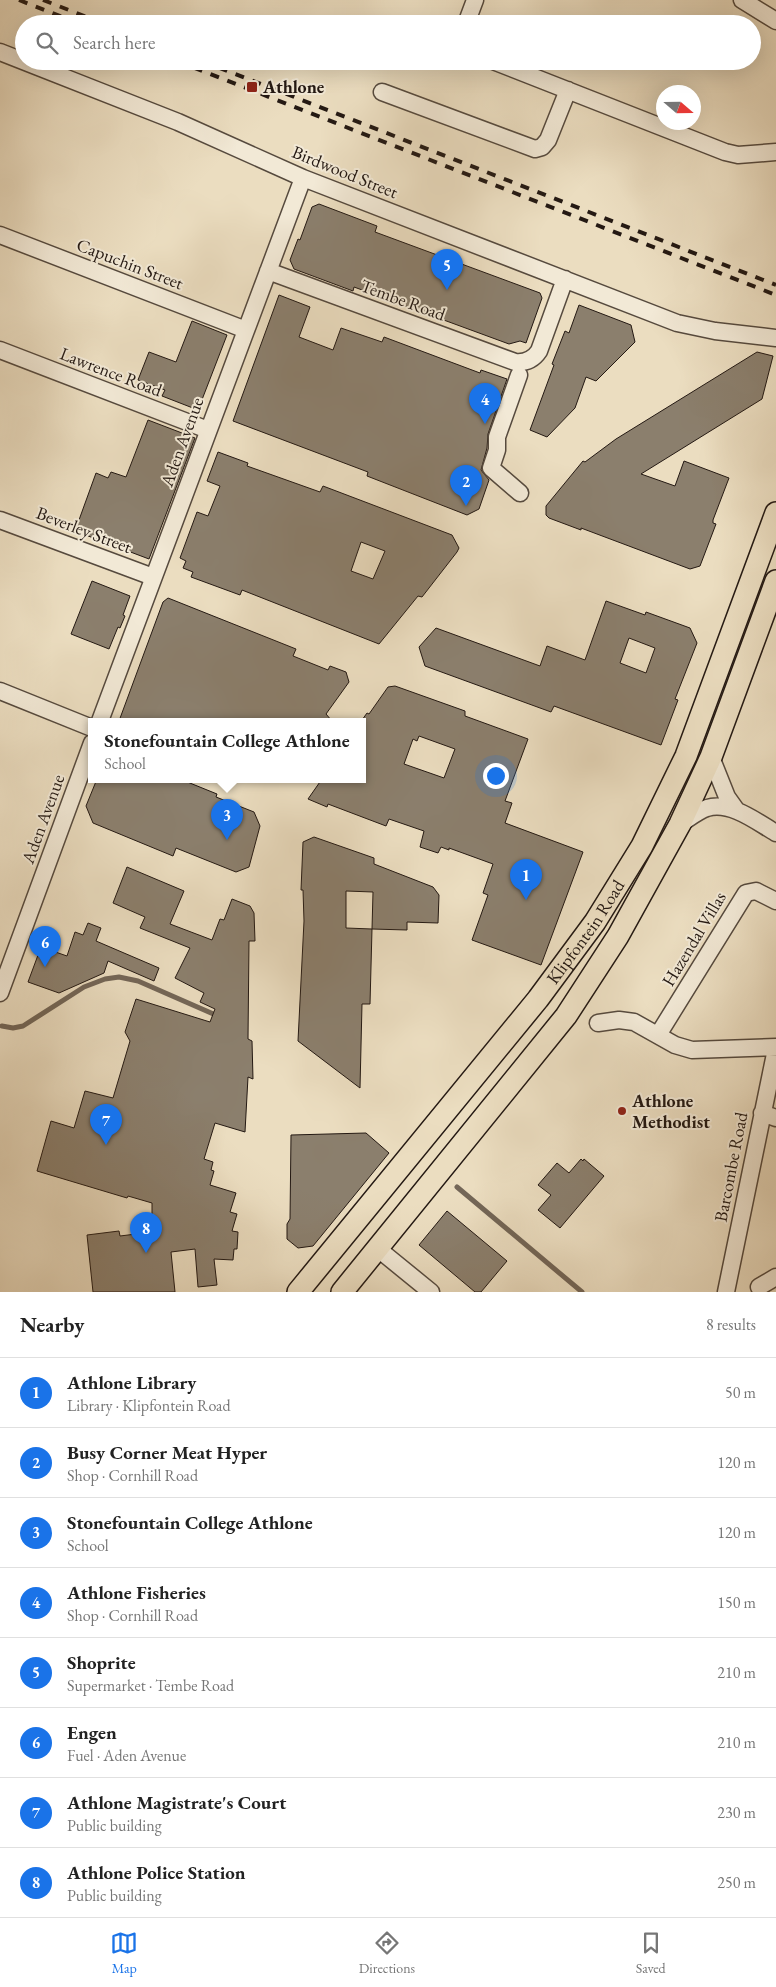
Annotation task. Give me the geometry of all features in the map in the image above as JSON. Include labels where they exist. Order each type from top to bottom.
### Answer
[{"type":"main road","name":"Klipfontein Road","points":[[298,1292],[538,1000],[595,922],[642,846],[686,756],[776,513]]},
{"type":"main road","name":"Klipfontein Road","points":[[342,1292],[566,1016],[618,936],[680,824],[711,757],[776,581]]},
{"type":"street","points":[[469,15],[475,0]]},
{"type":"street","points":[[742,0],[776,21]]},
{"type":"street","name":"Birdwood Street","points":[[0,52],[15,58]]},
{"type":"street","name":"Birdwood Street","points":[[46,70],[178,122],[303,178],[677,323],[715,331],[776,338]]},
{"type":"street","points":[[516,70],[725,152],[738,155],[776,152]]},
{"type":"street","points":[[382,92],[535,149],[542,147],[548,140],[568,90]]},
{"type":"street","name":"Aden Avenue","points":[[101,718],[303,178]]},
{"type":"street","name":"Capuchin Street","points":[[0,235],[246,330]]},
{"type":"street","name":"Tembe Road","points":[[268,271],[515,362],[521,368]]},
{"type":"street","points":[[520,493],[491,468],[497,450],[497,436],[521,368],[538,351],[565,279]]},
{"type":"street","name":"Lawrence Road","points":[[0,350],[208,430]]},
{"type":"street","name":"Beverley Street","points":[[0,520],[154,577]]},
{"type":"street","points":[[0,691],[88,726]]},
{"type":"street","name":"Aden Avenue","points":[[0,993],[88,754]]},
{"type":"street","points":[[711,757],[727,797],[737,810]]},
{"type":"street","points":[[680,824],[707,808],[721,806],[737,810],[776,833]]},
{"type":"street","name":"Hazendal Villas","points":[[658,1035],[746,893],[756,891],[776,901]]},
{"type":"street","points":[[598,1023],[628,1020],[675,1045],[692,1050],[748,1047],[776,1048]]},
{"type":"street","name":"Barcombe Road","points":[[726,1292],[769,1115],[776,1048]]},
{"type":"street","points":[[377,1248],[431,1292]]},
{"type":"street","points":[[759,1287],[776,1277]]},
{"type":"building","points":[[319,204],[377,226],[375,232],[540,293],[542,298],[526,343],[520,341],[509,344],[354,287],[353,291],[294,269],[290,260],[298,239],[300,240],[312,207]]},
{"type":"building","points":[[279,295],[310,307],[299,337],[333,350],[341,328],[382,342],[384,337],[480,373],[481,370],[507,379],[488,434],[487,448],[481,470],[489,480],[479,509],[467,515],[367,476],[368,472],[233,421]]},
{"type":"building","points":[[579,305],[631,325],[635,342],[596,381],[586,377],[575,408],[547,437],[530,430],[554,365],[552,364],[565,331],[569,333]]},
{"type":"building","points":[[192,321],[227,335],[198,410],[162,396],[165,390],[138,380],[149,352],[176,362]]},
{"type":"building","points":[[757,352],[773,356],[762,399],[641,474],[675,486],[684,461],[729,478],[713,520],[713,523],[716,524],[700,566],[690,569],[549,518],[546,515],[546,506],[583,461],[585,462],[616,439]]},
{"type":"building","points":[[148,420],[195,438],[149,559],[75,531],[96,473],[108,478],[111,472],[126,477]]},
{"type":"building","points":[[218,452],[248,463],[247,466],[320,492],[323,486],[452,535],[459,548],[422,597],[418,596],[379,644],[242,590],[240,595],[191,577],[193,572],[183,568],[186,561],[180,558],[197,512],[208,516],[220,486],[207,481]],"holes":[[[361,542],[385,551],[373,579],[351,571]]]},
{"type":"building","points":[[92,581],[130,596],[123,615],[125,616],[109,649],[71,634]]},
{"type":"building","points":[[168,598],[296,649],[293,656],[328,670],[330,666],[346,672],[349,682],[326,714],[329,718],[120,718],[163,602]]},
{"type":"building","points":[[606,601],[645,615],[646,612],[690,628],[697,643],[675,699],[678,700],[661,745],[554,706],[551,712],[425,666],[419,647],[436,628],[540,666],[547,646],[585,660]],"holes":[[[629,638],[655,648],[646,673],[620,663]]]},
{"type":"building","points":[[395,686],[465,711],[465,716],[528,739],[505,801],[512,803],[505,823],[583,852],[541,965],[472,940],[488,895],[483,893],[493,864],[449,848],[449,850],[441,847],[438,853],[420,847],[424,831],[389,819],[386,826],[328,804],[327,807],[308,799],[319,783],[366,783],[366,718],[363,718],[367,713],[369,714],[388,687]],"holes":[[[419,736],[455,749],[444,778],[404,764],[413,739],[417,741]]]},
{"type":"building","points":[[95,783],[190,783],[217,794],[216,797],[254,812],[260,826],[249,867],[236,872],[176,848],[173,856],[93,823],[86,806]]},
{"type":"building","points":[[314,837],[374,858],[374,864],[433,887],[439,895],[438,923],[407,922],[407,930],[372,929],[370,1004],[362,1004],[360,1088],[298,1041],[304,921],[303,890],[301,890],[303,842]],"holes":[[[346,891],[373,892],[372,929],[346,928]]]},
{"type":"building","points":[[127,867],[184,891],[170,924],[212,940],[220,919],[224,920],[232,899],[250,906],[254,913],[255,941],[249,941],[248,1039],[252,1041],[253,1079],[248,1077],[245,1132],[215,1123],[204,1159],[213,1162],[211,1170],[214,1171],[210,1185],[236,1193],[230,1212],[237,1214],[232,1231],[238,1232],[237,1249],[234,1249],[233,1260],[214,1259],[217,1285],[198,1287],[195,1249],[171,1252],[175,1292],[93,1292],[87,1235],[119,1231],[120,1236],[144,1233],[143,1228],[152,1227],[152,1203],[128,1196],[127,1198],[37,1171],[51,1121],[74,1128],[85,1091],[113,1098],[130,1041],[125,1032],[136,999],[210,1022],[215,1009],[200,1002],[204,993],[175,978],[190,948],[140,928],[145,917],[113,903]]},
{"type":"building","points":[[88,923],[101,928],[96,941],[159,968],[154,981],[108,961],[104,973],[59,993],[28,982],[41,947],[67,956],[75,932],[83,935]]},
{"type":"building","points":[[366,1133],[389,1153],[313,1246],[298,1248],[287,1239],[287,1224],[290,1219],[291,1135]]},
{"type":"building","points":[[581,1159],[583,1161],[584,1159],[604,1176],[560,1228],[538,1210],[551,1195],[538,1185],[557,1163],[569,1173]]},
{"type":"building","points":[[447,1211],[507,1261],[481,1292],[475,1292],[419,1245]]},
{"type":"waterway","points":[[2,1026],[13,1028],[23,1026],[84,987],[105,979],[119,977],[138,981],[218,1016]]},
{"type":"waterway","points":[[457,1187],[582,1292]]},
{"type":"railway","points":[[19,0],[57,15]]},
{"type":"railway","points":[[43,0],[82,15]]},
{"type":"railway","points":[[200,70],[776,295]]},
{"type":"railway","points":[[225,70],[776,285]]},
{"type":"place","name":"Athlone","points":[[252,87]]},
{"type":"place","name":"Shoprite","points":[[447,290]]},
{"type":"place","name":"Athlone Fisheries","points":[[485,424]]},
{"type":"place","name":"Busy Corner Meat Hyper","points":[[466,506]]},
{"type":"place","name":"Stonefountain College Athlone","points":[[227,840]]},
{"type":"place","name":"Athlone Library","points":[[526,900]]},
{"type":"place","name":"Engen","points":[[45,967]]},
{"type":"place","name":"Athlone Methodist","points":[[622,1111]]},
{"type":"place","name":"Athlone Magistrate's Court","points":[[106,1145]]},
{"type":"place","name":"Athlone Police Station","points":[[146,1253]]}]
